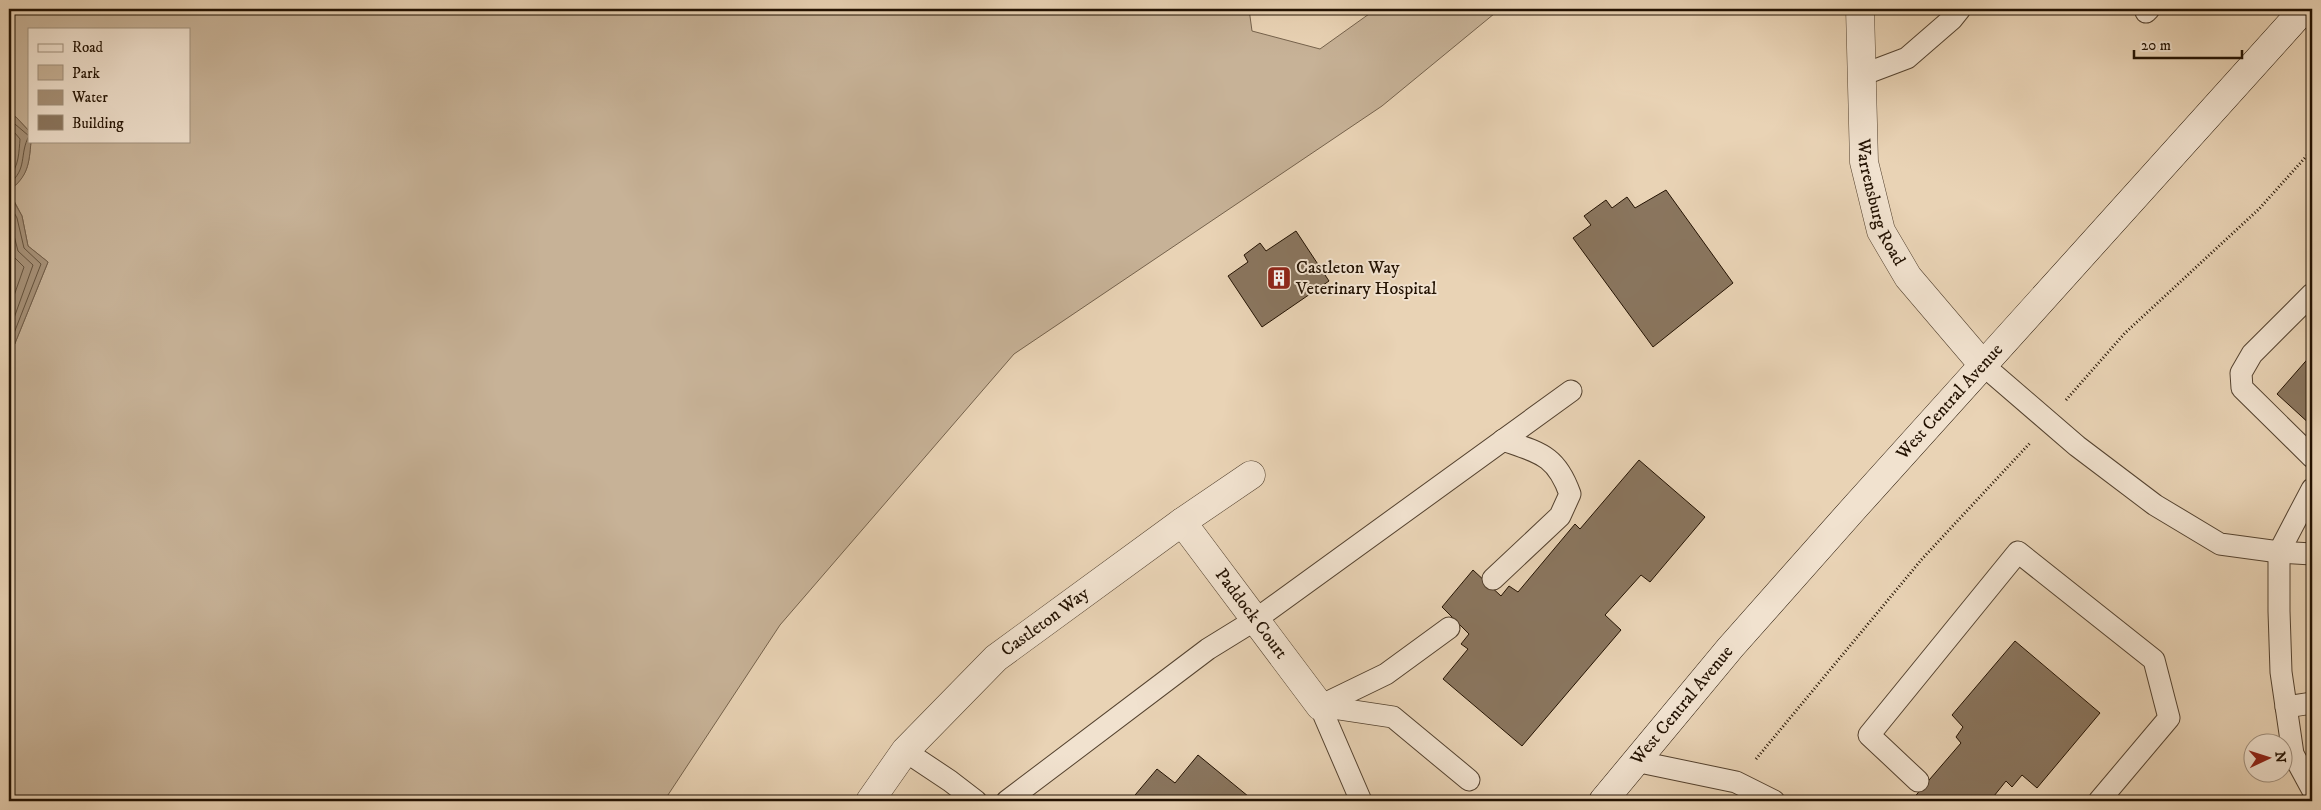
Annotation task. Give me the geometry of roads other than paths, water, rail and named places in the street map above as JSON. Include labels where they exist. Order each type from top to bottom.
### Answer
[{"type":"street","name":"Warrensburg Road","points":[[1860,9],[1864,162],[1880,231],[1908,277],[1983,364]]},
{"type":"street","name":"West Central Avenue","points":[[1603,801],[1737,641],[1983,364],[2304,9]]},
{"type":"street","name":"Castleton Way","points":[[870,801],[905,751],[996,658],[1182,522],[1252,475]]},
{"type":"street","name":"Paddock Court","points":[[1182,522],[1320,706]]},
{"type":"lane","points":[[1862,75],[1906,58],[1952,19],[1960,9]]},
{"type":"lane","points":[[2312,294],[2252,354],[2240,372],[2242,388],[2312,457]]},
{"type":"lane","points":[[1983,364],[2077,446],[2154,505],[2220,544],[2279,552],[2312,554]]},
{"type":"lane","points":[[1007,801],[1208,649],[1255,620],[1571,391]]},
{"type":"lane","points":[[1493,579],[1560,516],[1570,494],[1562,473],[1542,454],[1503,440]]},
{"type":"lane","points":[[2312,489],[2279,552],[2280,672],[2293,754],[2312,789]]},
{"type":"lane","points":[[1918,781],[1869,735],[2018,552],[2154,660],[2169,718],[2099,801]]},
{"type":"lane","points":[[1320,706],[1386,674],[1449,628]]},
{"type":"lane","points":[[2286,707],[2312,703]]},
{"type":"lane","points":[[1320,706],[1393,717],[1469,780]]},
{"type":"lane","points":[[1320,706],[1361,801]]},
{"type":"lane","points":[[905,751],[950,780],[976,801]]},
{"type":"lane","points":[[1635,761],[1736,782],[1774,801]]},
{"type":"water","points":[[9,114],[16,117],[28,130],[28,142],[31,142],[24,175],[9,191]]},
{"type":"water","points":[[9,193],[22,216],[28,246],[48,262],[9,358]]},
{"type":"place","name":"Castleton Way Veterinary Hospital","points":[[1279,278]]}]
